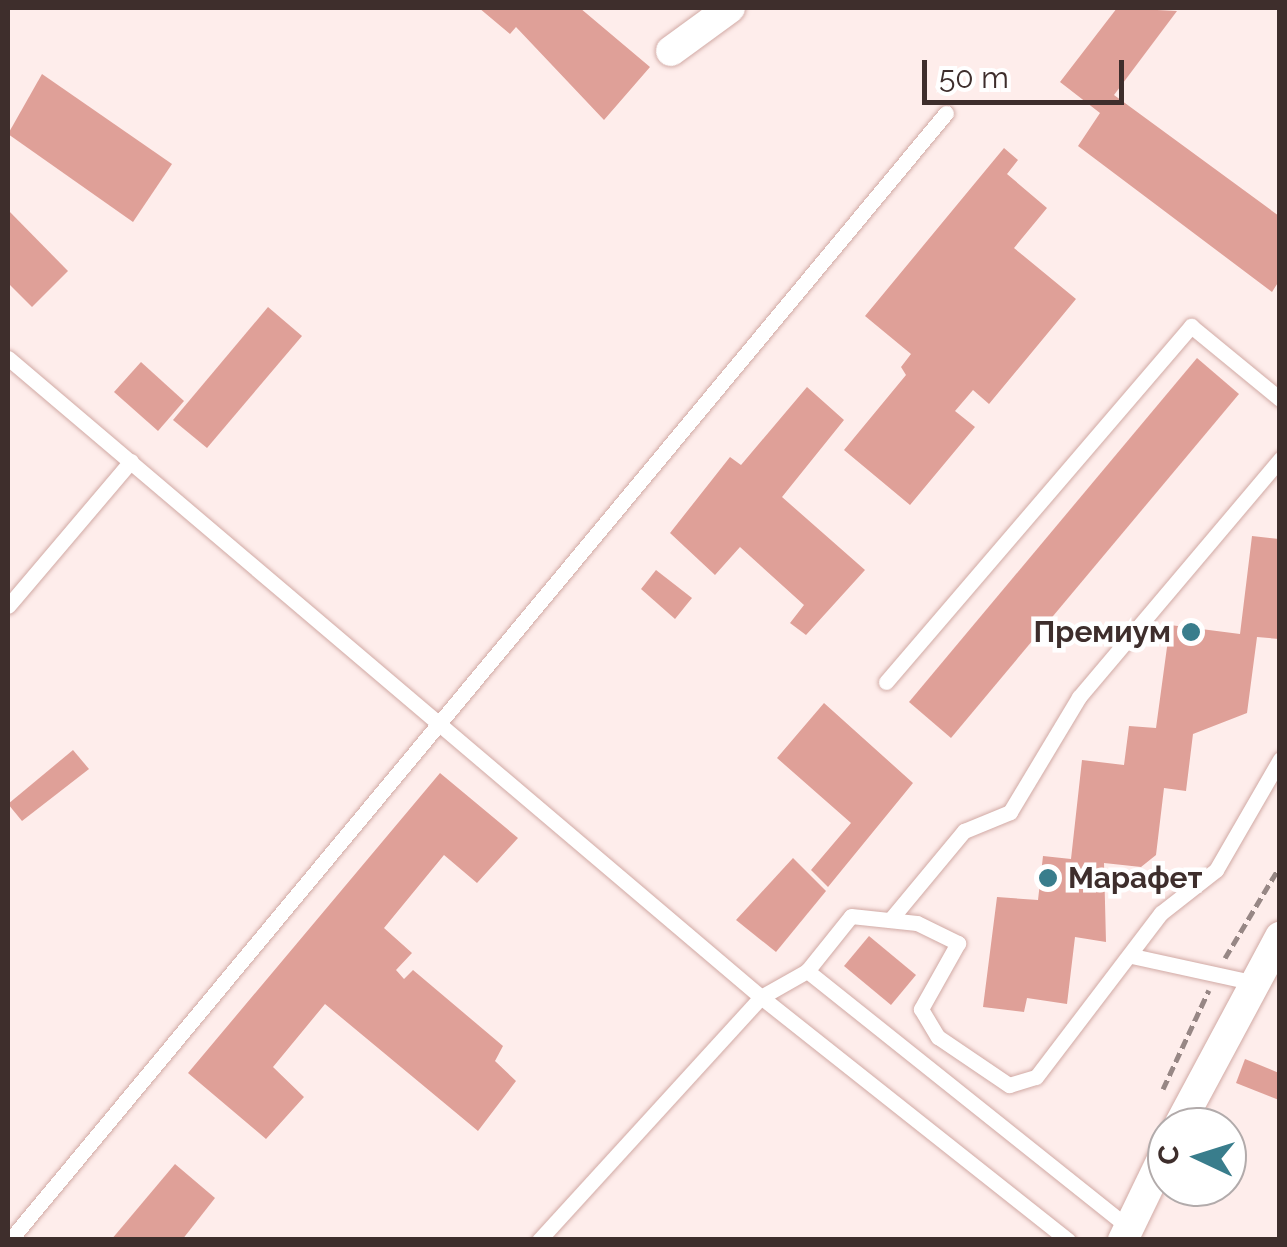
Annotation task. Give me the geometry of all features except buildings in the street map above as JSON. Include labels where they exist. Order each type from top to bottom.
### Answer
[{"type":"street","points":[[671,51],[730,8]]},
{"type":"street","points":[[1188,1107],[1251,982],[1280,937]]},
{"type":"street","points":[[1125,1233],[1147,1189]]},
{"type":"lane","points":[[10,1240],[946,114]]},
{"type":"lane","points":[[886,682],[1191,326],[1280,399]]},
{"type":"lane","points":[[8,358],[441,721],[761,997],[1068,1240]]},
{"type":"lane","points":[[890,920],[964,830],[1010,812],[1079,697],[1280,459]]},
{"type":"lane","points":[[8,606],[130,461]]},
{"type":"lane","points":[[539,1240],[761,997],[807,971],[851,916],[890,920],[958,944],[921,1009],[938,1037],[1009,1085],[1036,1077],[1132,956],[1161,912],[1216,870],[1280,758]]},
{"type":"lane","points":[[1132,956],[1251,982]]},
{"type":"lane","points":[[807,971],[1125,1233]]},
{"type":"path","points":[[1162,1092],[1216,974],[1280,866]]},
{"type":"place","name":"Премиум","points":[[1191,632]]},
{"type":"place","name":"Марафет","points":[[1048,878]]}]
